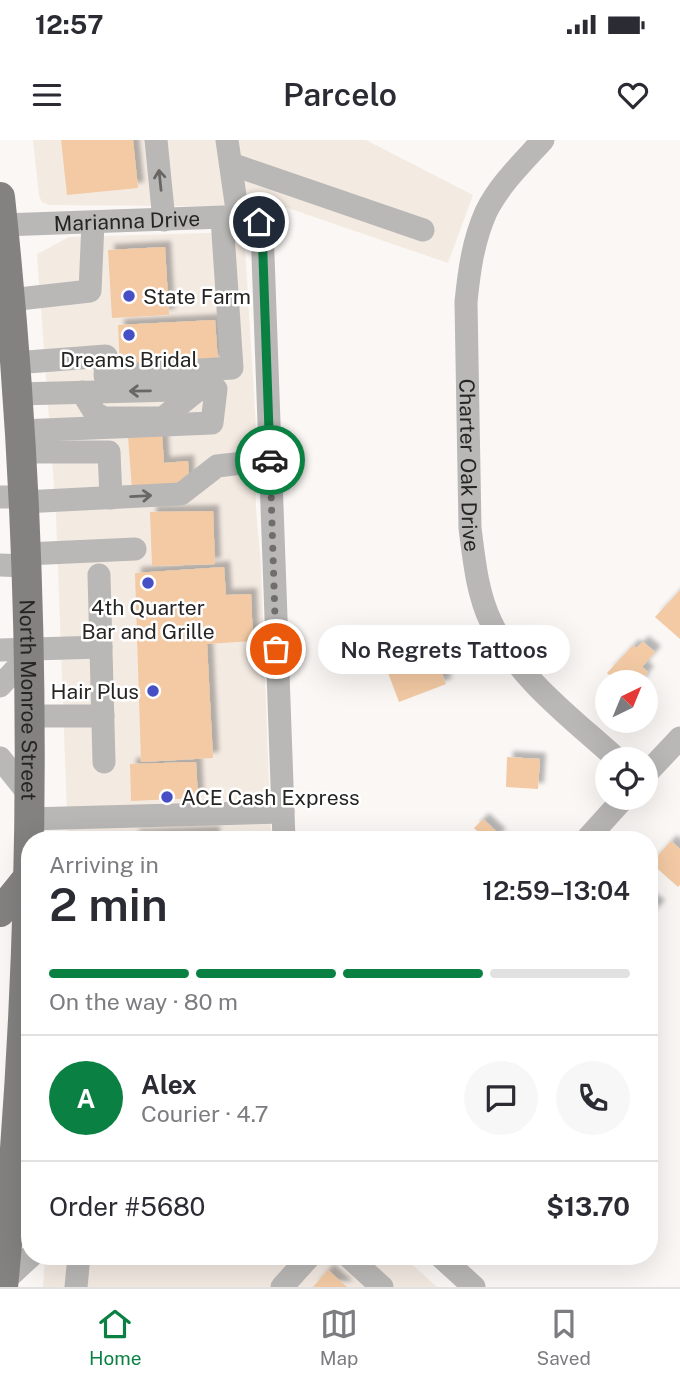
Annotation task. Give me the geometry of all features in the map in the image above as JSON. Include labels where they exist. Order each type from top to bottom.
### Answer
[{"type":"main road","name":"North Monroe Street","points":[[1,211],[12,377],[20,441],[16,499],[17,562],[19,652],[29,716],[28,831]]},
{"type":"main road","points":[[0,912],[21,890]]},
{"type":"main road","name":"North Monroe Street","points":[[9,1270],[21,949]]},
{"type":"main road","points":[[0,1052],[17,1093]]},
{"type":"street","points":[[156,140],[164,220]]},
{"type":"street","points":[[12,377],[106,356],[105,376],[232,368],[230,164],[227,140]]},
{"type":"street","name":"Charter Oak Drive","points":[[543,140],[486,211],[477,234],[470,268],[466,302],[470,527],[473,557],[490,621],[505,648],[527,677],[604,747]]},
{"type":"street","points":[[230,164],[423,230]]},
{"type":"street","name":"Marianna Drive","points":[[1,211],[93,223],[230,217]]},
{"type":"street","points":[[230,217],[251,216],[262,228],[284,831]]},
{"type":"street","points":[[7,311],[90,291],[93,223]]},
{"type":"street","points":[[12,377],[78,393],[95,413],[104,418],[163,418],[199,389],[216,389],[212,423],[82,429],[20,441]]},
{"type":"street","points":[[78,393],[70,409],[82,429]]},
{"type":"street","points":[[20,441],[109,452],[111,498]]},
{"type":"street","points":[[16,499],[181,494],[217,466],[270,460]]},
{"type":"street","points":[[17,562],[135,549]]},
{"type":"street","points":[[99,575],[104,762]]},
{"type":"street","points":[[0,686],[19,652],[101,647]]},
{"type":"street","points":[[29,716],[103,716]]},
{"type":"street","points":[[658,761],[680,738]]},
{"type":"street","points":[[0,758],[28,806],[96,829],[283,812]]},
{"type":"street","points":[[594,831],[613,810]]},
{"type":"street","points":[[76,1287],[78,1265]]},
{"type":"street","points":[[282,1287],[302,1265]]},
{"type":"street","points":[[358,1265],[382,1287]]},
{"type":"street","points":[[450,1265],[474,1287]]},
{"type":"shaded area","points":[[33,140],[366,140],[473,195],[448,263],[285,207],[49,205],[42,202],[39,196]]},
{"type":"shaded area","points":[[244,232],[256,427],[256,509],[261,565],[271,831],[68,831],[56,514],[37,254],[69,237]]},
{"type":"shaded area","points":[[44,1265],[413,1265],[437,1287],[43,1287]]},
{"type":"building","points":[[61,140],[133,140],[138,188],[67,195]]},
{"type":"building","points":[[165,247],[169,315],[112,318],[108,250]]},
{"type":"building","points":[[215,320],[218,362],[120,367],[118,325]]},
{"type":"building","points":[[162,435],[164,463],[188,461],[189,486],[132,489],[128,437]]},
{"type":"building","points":[[213,511],[215,564],[152,566],[150,512]]},
{"type":"building","points":[[224,567],[226,595],[251,594],[253,641],[207,644],[213,758],[141,762],[135,573]]},
{"type":"building","points":[[680,590],[680,639],[655,617]]},
{"type":"building","points":[[428,638],[446,684],[399,702],[385,665],[411,655],[407,646]]},
{"type":"building","points":[[643,642],[655,652],[642,667],[646,670],[610,670],[633,645],[636,648]]},
{"type":"building","points":[[507,757],[540,759],[538,789],[506,787]]},
{"type":"building","points":[[196,762],[198,798],[131,801],[130,764]]},
{"type":"building","points":[[483,819],[496,831],[477,831],[474,828]]},
{"type":"building","points":[[671,841],[680,849],[678,887],[658,869],[658,855]]},
{"type":"building","points":[[328,1270],[347,1287],[313,1287]]},
{"type":"way so far","points":[[270,460],[276,649]]},
{"type":"place","name":"State Farm","points":[[129,296]]},
{"type":"place","name":"Dreams Bridal","points":[[129,335]]},
{"type":"place","name":"4th Quarter Bar and Grille","points":[[148,583]]},
{"type":"place","name":"No Regrets Tattoos","points":[[276,649]]},
{"type":"place","name":"Hair Plus","points":[[153,691]]},
{"type":"place","name":"ACE Cash Express","points":[[167,797]]},
{"type":"route","points":[[259,222],[262,228],[270,460]]}]
